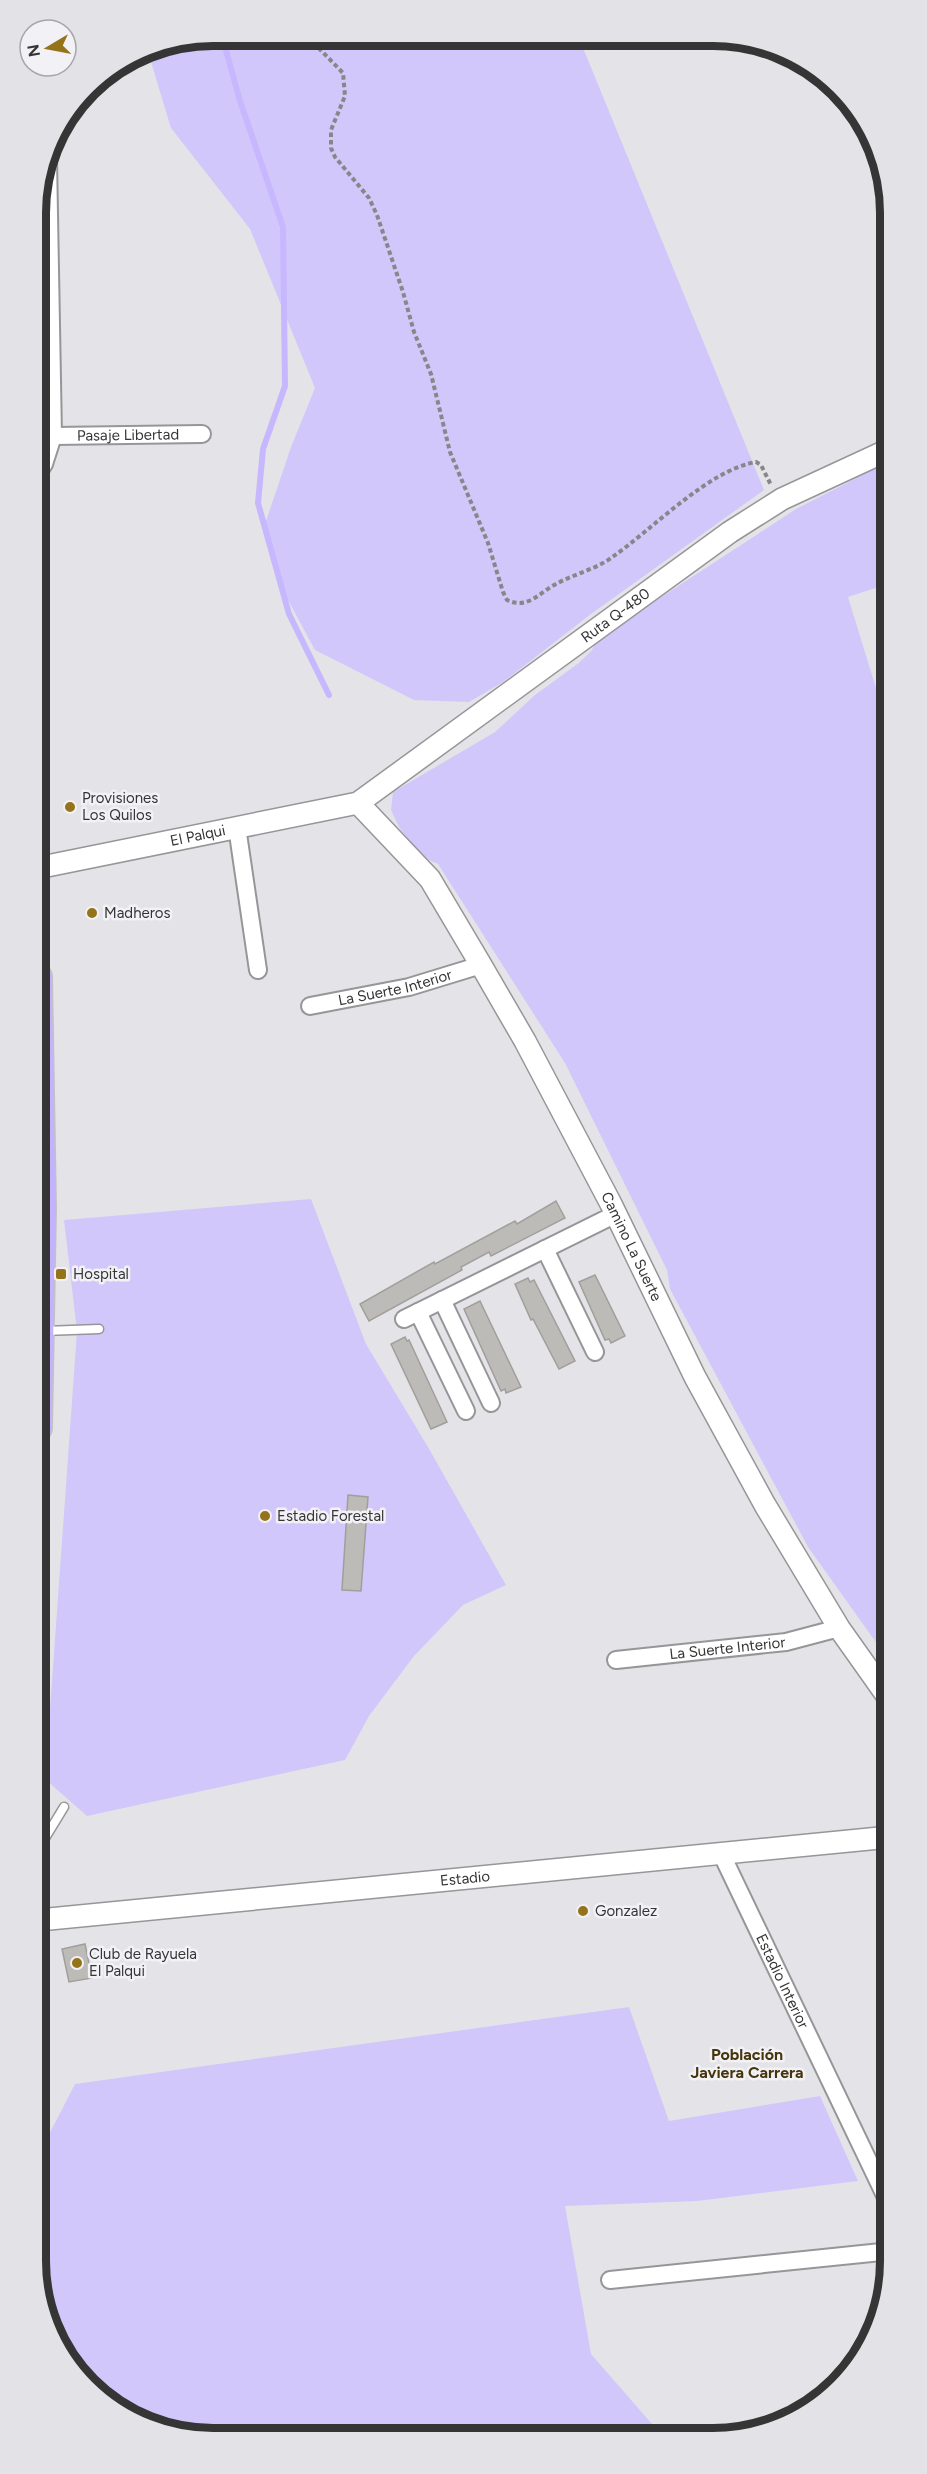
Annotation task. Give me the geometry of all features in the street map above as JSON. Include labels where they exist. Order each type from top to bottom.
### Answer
[{"type":"street","points":[[47,455],[53,436],[49,189]]},
{"type":"street","name":"Pasaje Libertad","points":[[53,436],[202,434]]},
{"type":"street","name":"Ruta Q-480","points":[[358,803],[730,532],[778,502],[880,454]]},
{"type":"street","name":"El Palqui","points":[[47,866],[358,803]]},
{"type":"street","name":"Camino La Suerte","points":[[358,803],[430,879],[481,965],[525,1041],[616,1214],[706,1397],[765,1505],[839,1628],[880,1686]]},
{"type":"street","points":[[237,827],[258,970]]},
{"type":"street","name":"La Suerte Interior","points":[[310,1006],[409,987],[481,965]]},
{"type":"street","points":[[466,1411],[411,1316],[616,1214]]},
{"type":"street","points":[[545,1249],[595,1352]]},
{"type":"street","points":[[442,1300],[491,1403]]},
{"type":"street","name":"La Suerte Interior","points":[[616,1660],[786,1642],[839,1628]]},
{"type":"street","name":"Estadio","points":[[46,1919],[880,1838]]},
{"type":"street","name":"Estadio Interior","points":[[721,1853],[880,2185]]},
{"type":"street","points":[[610,2280],[880,2252]]},
{"type":"lane","points":[[46,1331],[99,1329]]},
{"type":"lane","points":[[46,1836],[64,1807]]},
{"type":"path","points":[[318,47],[343,73],[345,96],[331,130],[331,148],[342,167],[369,198],[377,215],[414,332],[432,374],[450,452],[488,543],[507,600],[518,603],[533,600],[555,584],[608,560],[674,509],[736,467],[756,462],[761,465],[778,502]]},
{"type":"shaded area","points":[[582,46],[764,490],[591,614],[503,682],[469,702],[414,700],[315,650],[287,598],[263,530],[291,447],[315,388],[250,229],[171,128],[151,58],[160,55],[202,47]]},
{"type":"shaded area","points":[[880,466],[880,587],[848,597],[880,701],[880,1648],[808,1547],[670,1289],[667,1270],[565,1063],[438,864],[421,856],[399,827],[391,810],[393,792],[495,732],[535,695],[580,662],[592,650],[597,639],[796,509]]},
{"type":"shaded area","name":"Estadio Forestal","points":[[311,1199],[366,1344],[428,1447],[506,1585],[463,1605],[414,1656],[369,1716],[345,1760],[87,1816],[46,1780],[77,1331],[64,1220]]},
{"type":"shaded area","points":[[629,2007],[669,2121],[820,2096],[858,2181],[697,2201],[565,2206],[591,2354],[654,2428],[213,2428],[192,2426],[160,2419],[130,2405],[112,2393],[95,2379],[81,2362],[55,2314],[46,2261],[46,2140],[75,2084]]},
{"type":"building","points":[[556,1201],[565,1218],[491,1256],[489,1252],[461,1267],[462,1270],[369,1321],[360,1304],[434,1262],[435,1264],[515,1221],[517,1224]]},
{"type":"building","points":[[595,1275],[625,1336],[611,1343],[609,1339],[605,1340],[579,1282]]},
{"type":"building","points":[[528,1278],[530,1282],[534,1280],[575,1361],[559,1369],[533,1319],[531,1320],[515,1284]]},
{"type":"building","points":[[480,1301],[521,1387],[506,1393],[505,1389],[501,1391],[464,1309]]},
{"type":"building","points":[[405,1337],[407,1341],[409,1340],[447,1422],[431,1429],[391,1344]]},
{"type":"building","points":[[348,1495],[368,1497],[361,1591],[342,1590]]},
{"type":"building","name":"Club de Rayuela El Palqui","points":[[85,1944],[92,1978],[69,1982],[62,1949]]},
{"type":"waterway","points":[[225,47],[240,101],[283,227],[285,386],[263,449],[258,503],[289,614],[329,695]]},
{"type":"place","name":"Provisiones Los Quilos","points":[[70,807]]},
{"type":"place","name":"Madheros","points":[[92,913]]},
{"type":"place","name":"Hospital","points":[[61,1274]]},
{"type":"place","name":"Estadio Forestal","points":[[265,1516]]},
{"type":"place","name":"Gonzalez","points":[[583,1911]]},
{"type":"place","name":"Club de Rayuela El Palqui","points":[[77,1963]]},
{"type":"district","name":"Población Javiera Carrera","points":[[747,2063]]}]
